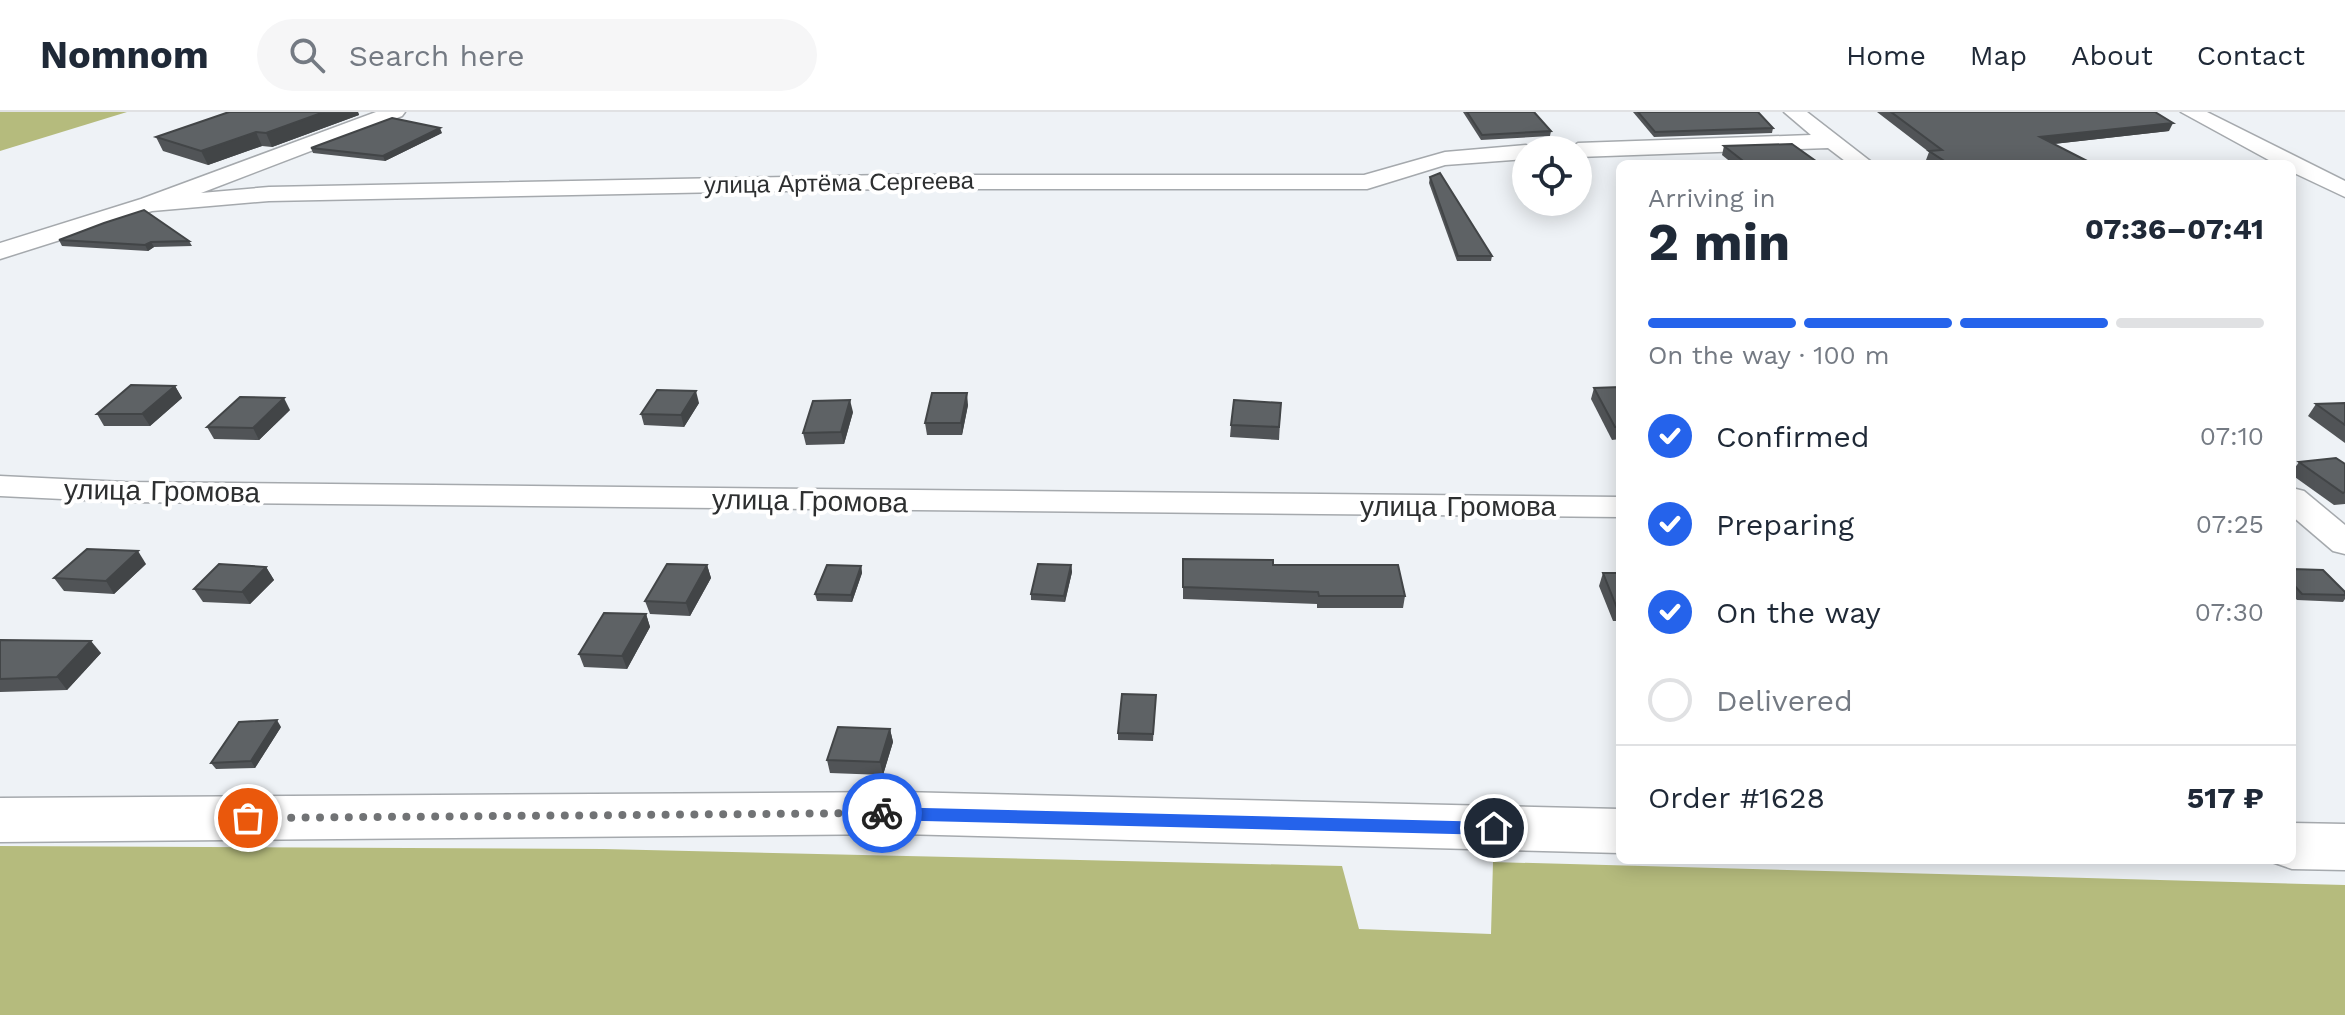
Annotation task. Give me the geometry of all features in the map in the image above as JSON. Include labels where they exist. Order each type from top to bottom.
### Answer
[{"type":"street","points":[[0,251],[149,204],[395,112]]},
{"type":"street","points":[[1794,112],[1858,160]]},
{"type":"street","points":[[2191,112],[2286,160]]},
{"type":"street","points":[[1592,150],[1834,141]]},
{"type":"street","name":"улица Артёма Сергеева","points":[[149,204],[269,194],[885,182],[1367,182],[1409,165],[1456,155],[1512,153]]},
{"type":"street","points":[[2296,165],[2345,190]]},
{"type":"street","name":"улица Громова","points":[[0,486],[125,492],[1616,507]]},
{"type":"street","points":[[2298,507],[2345,543]]},
{"type":"street","points":[[0,820],[900,813],[1616,831]]},
{"type":"street","points":[[2296,846],[2345,847]]},
{"type":"green space","points":[[0,112],[127,112],[0,151]]},
{"type":"green space","points":[[0,846],[603,849],[1342,866],[1359,929],[1491,934],[1493,862],[2345,885],[2345,1015],[0,1015]]},
{"type":"building","points":[[229,112],[324,112],[266,133],[256,132],[201,151],[156,137]]},
{"type":"building","points":[[1467,112],[1534,112],[1551,131],[1482,135]]},
{"type":"building","points":[[1638,112],[1758,112],[1773,128],[1655,132]]},
{"type":"building","points":[[1891,112],[2155,112],[2173,123],[2040,137],[2085,160],[1943,160],[1929,151],[1942,150]]},
{"type":"building","points":[[392,118],[440,128],[383,156],[311,148]]},
{"type":"building","points":[[1792,144],[1814,160],[1742,160],[1724,146]]},
{"type":"building","points":[[1440,173],[1492,256],[1458,256],[1430,177]]},
{"type":"building","points":[[144,210],[189,241],[151,242],[145,245],[59,240],[104,223]]},
{"type":"building","points":[[131,385],[175,386],[142,414],[97,414]]},
{"type":"building","points":[[1616,387],[1616,427],[1615,427],[1594,388]]},
{"type":"building","points":[[657,390],[696,391],[681,415],[641,414]]},
{"type":"building","points":[[932,393],[967,393],[961,423],[925,423]]},
{"type":"building","points":[[240,397],[284,398],[253,428],[207,427]]},
{"type":"building","points":[[850,400],[841,432],[803,433],[813,401]]},
{"type":"building","points":[[1234,400],[1281,403],[1279,427],[1231,425]]},
{"type":"building","points":[[2345,403],[2345,425],[2316,404]]},
{"type":"building","points":[[2336,458],[2345,464],[2343,493],[2299,462]]},
{"type":"building","points":[[87,549],[138,551],[106,581],[54,578]]},
{"type":"building","points":[[1183,559],[1273,560],[1273,565],[1398,565],[1405,596],[1319,596],[1318,592],[1183,587]]},
{"type":"building","points":[[219,564],[266,567],[242,592],[194,589]]},
{"type":"building","points":[[667,564],[707,565],[686,603],[645,601]]},
{"type":"building","points":[[1038,564],[1071,565],[1064,596],[1031,594]]},
{"type":"building","points":[[827,565],[861,566],[851,595],[815,594]]},
{"type":"building","points":[[2296,569],[2323,570],[2345,592],[2345,595],[2302,594],[2296,587]]},
{"type":"building","points":[[1603,573],[1616,573],[1616,606]]},
{"type":"building","points":[[604,613],[646,614],[622,656],[579,654]]},
{"type":"building","points":[[0,640],[91,641],[57,677],[0,679]]},
{"type":"building","points":[[1122,694],[1156,695],[1153,734],[1118,733]]},
{"type":"building","points":[[277,720],[251,761],[211,763],[239,722]]},
{"type":"building","points":[[838,727],[890,729],[880,762],[827,760]]},
{"type":"way so far","points":[[248,818],[882,813]]},
{"type":"route","points":[[882,813],[1494,828]]}]
